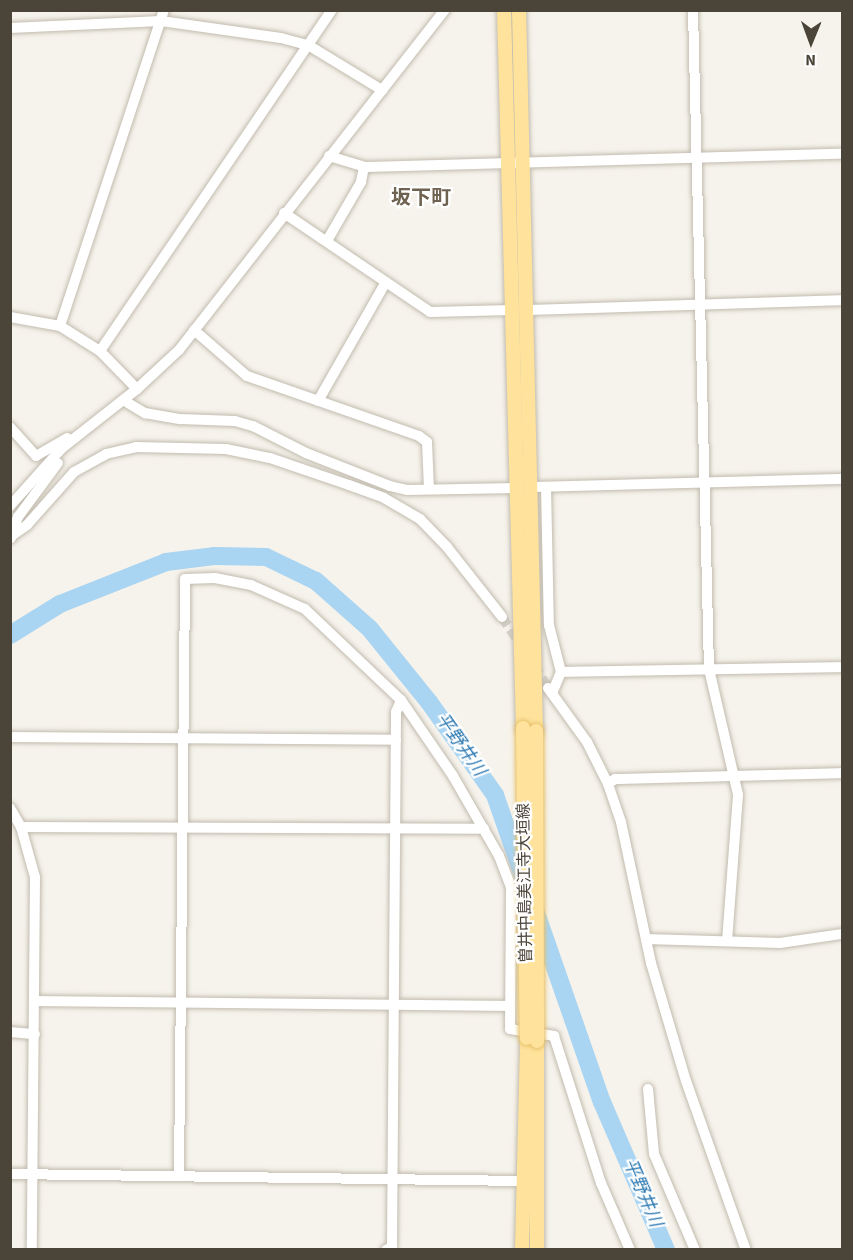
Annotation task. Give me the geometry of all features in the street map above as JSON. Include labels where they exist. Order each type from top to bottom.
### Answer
[{"type":"main road","points":[[504,10],[508,162],[519,310]]},
{"type":"main road","points":[[519,10],[524,162],[519,310]]},
{"type":"main road","name":"曽井中島美江寺大垣線","points":[[519,310],[529,729],[532,1040]]},
{"type":"main road","points":[[522,1250],[522,1181],[532,1040]]},
{"type":"main road","points":[[532,1040],[537,1250]]},
{"type":"street","points":[[100,351],[332,10]]},
{"type":"street","points":[[10,506],[77,436],[137,389],[194,330],[445,10]]},
{"type":"street","points":[[693,10],[709,669],[736,775],[727,941]]},
{"type":"street","points":[[60,326],[163,16]]},
{"type":"street","points":[[10,28],[163,16],[308,45],[382,90]]},
{"type":"street","points":[[329,156],[364,167],[843,154]]},
{"type":"street","points":[[328,239],[361,182],[364,167]]},
{"type":"street","points":[[284,213],[328,239],[430,312],[843,300]]},
{"type":"street","points":[[318,401],[386,282]]},
{"type":"street","points":[[10,317],[60,326],[100,351],[137,389]]},
{"type":"street","points":[[194,330],[247,376],[419,436],[427,442],[429,489]]},
{"type":"street","points":[[123,400],[145,413],[180,419],[235,421],[390,486],[429,489],[843,479]]},
{"type":"street","points":[[10,427],[36,456],[77,436]]},
{"type":"street","points":[[11,537],[18,517],[77,436]]},
{"type":"street","points":[[11,537],[27,525],[74,472],[106,454],[159,446],[226,449],[270,458],[349,485],[384,498],[420,519],[447,547],[502,618]]},
{"type":"street","points":[[546,487],[549,625],[561,672],[550,690],[587,742],[608,784],[621,822],[646,939],[686,1081],[746,1250]]},
{"type":"street","points":[[179,1176],[185,579],[215,578],[280,595],[305,609],[401,700],[484,829],[511,888],[510,1029],[554,1036],[601,1183],[630,1250]]},
{"type":"street","points":[[561,672],[843,667]]},
{"type":"street","points":[[386,1250],[392,1247],[396,711],[401,700]]},
{"type":"street","points":[[10,737],[396,740]]},
{"type":"street","points":[[608,784],[615,779],[843,773]]},
{"type":"street","points":[[10,808],[21,827],[35,877],[32,1250]]},
{"type":"street","points":[[21,827],[484,829]]},
{"type":"street","points":[[646,939],[780,943],[843,934]]},
{"type":"street","points":[[35,1001],[509,1006]]},
{"type":"street","points":[[10,1032],[35,1034]]},
{"type":"street","points":[[648,1089],[654,1154],[695,1250]]},
{"type":"street","points":[[10,1174],[392,1177],[522,1181]]},
{"type":"waterway","name":"平野井川","points":[[10,635],[60,604],[166,562],[214,556],[266,557],[316,581],[370,629],[429,702],[495,795],[526,884]]},
{"type":"waterway","name":"平野井川","points":[[535,910],[602,1102],[666,1250]]},
{"type":"tunnel","points":[[502,617],[522,647]]},
{"type":"tunnel","points":[[534,665],[548,688]]},
{"type":"district","name":"坂下町","points":[[421,198]]}]
